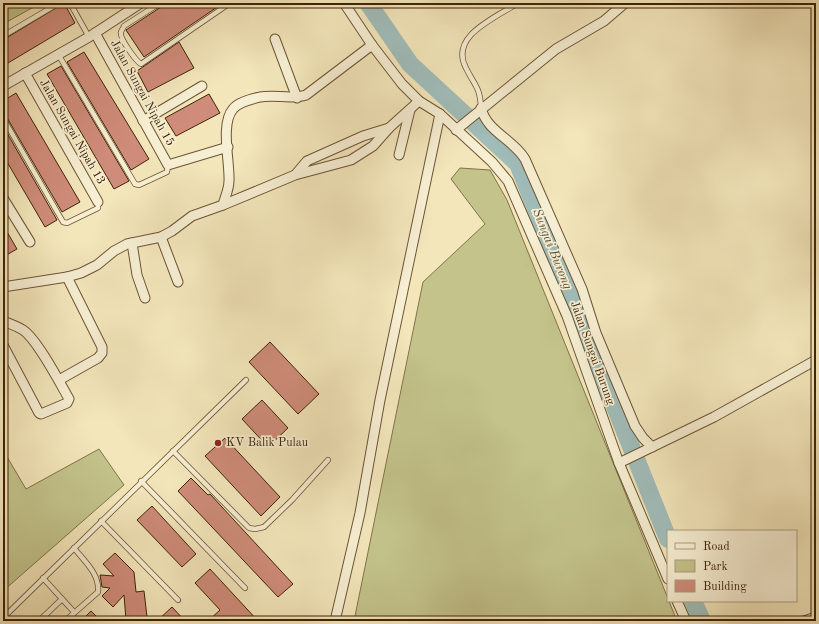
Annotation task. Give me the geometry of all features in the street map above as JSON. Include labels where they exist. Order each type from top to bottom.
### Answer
[{"type":"street","points":[[3,86],[92,35],[141,3]]},
{"type":"street","name":"Jalan Sungai Burung","points":[[344,3],[372,45],[402,84],[419,101],[458,127],[475,147],[500,170],[513,191],[567,316],[667,576]]},
{"type":"street","points":[[458,127],[556,49],[604,21],[625,3]]},
{"type":"street","name":"Jalan Sungai Nipah 15","points":[[92,35],[168,165]]},
{"type":"street","points":[[275,40],[297,98]]},
{"type":"street","points":[[223,205],[229,181],[226,124],[228,117],[236,105],[271,95],[297,98],[316,89],[372,45]]},
{"type":"street","name":"Jalan Sungai Nipah 13","points":[[25,73],[98,202]]},
{"type":"street","points":[[143,121],[202,86]]},
{"type":"street","points":[[3,287],[67,278],[90,269],[114,251],[132,243],[161,237],[172,231],[192,216],[223,205],[295,175],[351,160],[373,146],[389,128],[419,101]]},
{"type":"street","points":[[480,109],[489,124],[515,146],[525,159],[582,289],[596,333],[636,426],[648,449]]},
{"type":"street","points":[[399,155],[410,110]]},
{"type":"street","points":[[335,621],[360,513],[380,400],[440,114]]},
{"type":"street","points":[[295,175],[307,161],[363,136],[389,128]]},
{"type":"street","points":[[168,165],[228,146]]},
{"type":"street","points":[[3,198],[30,242]]},
{"type":"street","points":[[161,237],[178,282]]},
{"type":"street","points":[[132,243],[137,275],[145,298]]},
{"type":"street","points":[[59,380],[98,358],[102,353],[102,347],[67,278]]},
{"type":"street","points":[[3,321],[28,334],[59,380],[69,401],[41,414],[39,413],[3,345]]},
{"type":"street","points":[[623,461],[714,417],[816,360]]},
{"type":"street","points":[[677,602],[686,621]]},
{"type":"street","points":[[804,621],[816,617]]},
{"type":"lane","points":[[3,36],[59,3]]},
{"type":"lane","points":[[70,3],[92,35]]},
{"type":"lane","points":[[160,3],[124,26],[121,32],[121,37],[135,58],[141,64],[230,3]]},
{"type":"lane","points":[[480,109],[481,94],[462,59],[463,46],[474,32],[518,3]]},
{"type":"lane","points":[[58,54],[135,184],[139,185],[167,172],[168,165]]},
{"type":"lane","points":[[3,118],[63,222],[67,223],[98,208],[98,202]]},
{"type":"lane","points":[[3,618],[141,481],[246,380]]},
{"type":"lane","points":[[173,450],[249,528],[256,529],[264,527],[292,500],[328,460]]},
{"type":"lane","points":[[141,481],[245,588]]},
{"type":"lane","points":[[101,521],[178,600]]},
{"type":"lane","points":[[65,621],[98,592],[95,574],[74,548]]},
{"type":"lane","points":[[43,578],[74,612]]},
{"type":"lane","points":[[39,621],[62,599]]},
{"type":"green space","points":[[3,3],[41,3],[3,24]]},
{"type":"green space","points":[[460,168],[490,170],[507,200],[667,596],[667,602],[669,602],[677,621],[354,621],[423,282],[485,224],[451,179]]},
{"type":"green space","points":[[99,449],[124,485],[3,591],[3,450],[26,489]]},
{"type":"building","points":[[64,3],[75,23],[3,66],[3,40]]},
{"type":"building","points":[[167,3],[223,3],[144,57],[126,30]]},
{"type":"building","points":[[179,42],[194,68],[148,92],[137,71]]},
{"type":"building","points":[[84,52],[149,159],[131,170],[67,62]]},
{"type":"building","points":[[61,66],[129,181],[114,189],[47,74]]},
{"type":"building","points":[[16,93],[80,202],[62,212],[6,116],[3,114],[3,101]]},
{"type":"building","points":[[209,94],[220,113],[176,136],[165,118]]},
{"type":"building","points":[[3,126],[57,220],[45,227],[3,155]]},
{"type":"building","points":[[3,225],[17,249],[3,257]]},
{"type":"building","points":[[270,342],[319,394],[298,414],[249,362]]},
{"type":"building","points":[[262,400],[288,428],[268,447],[242,419]]},
{"type":"building","points":[[225,438],[280,497],[261,516],[205,456]]},
{"type":"building","points":[[191,478],[208,495],[210,494],[293,584],[278,597],[178,491]]},
{"type":"building","points":[[152,506],[196,554],[182,567],[137,520]]},
{"type":"building","points":[[115,553],[134,572],[136,592],[144,591],[147,617],[126,620],[124,595],[113,607],[102,596],[110,588],[102,587],[100,575],[114,576],[103,564]]},
{"type":"building","points":[[210,569],[258,621],[208,621],[220,610],[195,583]]},
{"type":"building","points":[[172,607],[185,621],[157,621]]},
{"type":"building","points":[[91,611],[101,621],[81,621]]},
{"type":"waterway","name":"Sungai Burong","points":[[368,3],[410,64],[518,164],[667,536]]},
{"type":"waterway","name":"Sungai Burong","points":[[693,602],[702,621]]},
{"type":"place","name":"KV Balik Pulau","points":[[218,443]]}]
